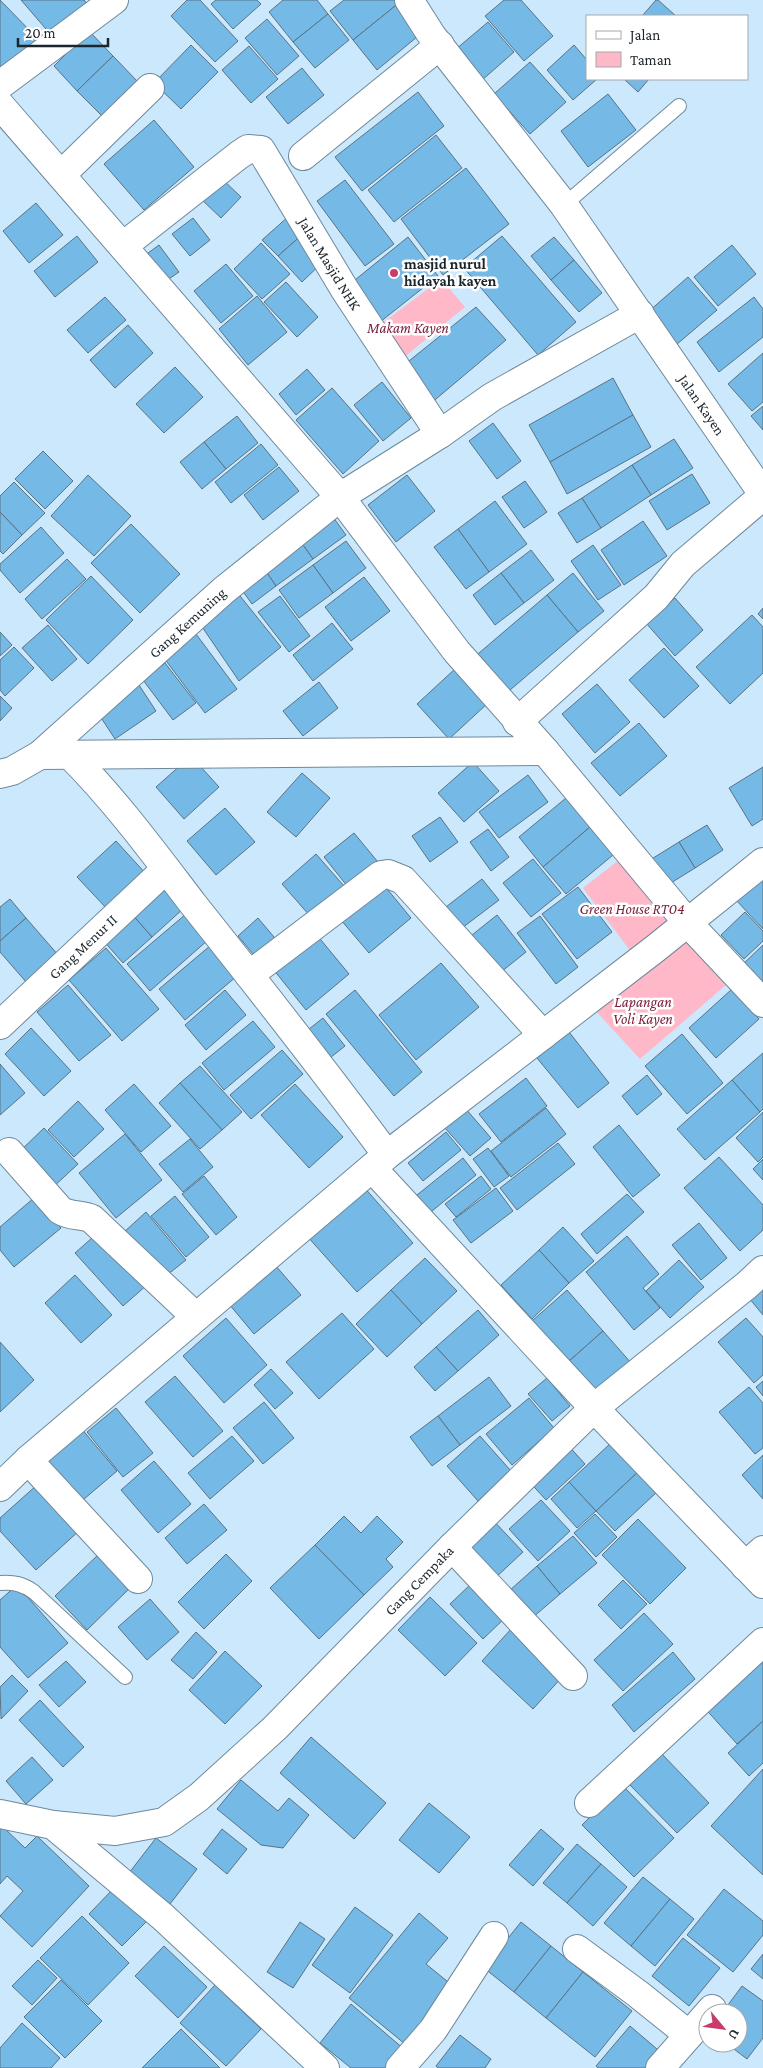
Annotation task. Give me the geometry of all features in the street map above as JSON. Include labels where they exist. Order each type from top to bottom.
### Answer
[{"type":"street","points":[[0,85],[114,0]]},
{"type":"street","name":"Jalan Kayen","points":[[413,2],[440,45],[564,205],[763,495]]},
{"type":"street","points":[[303,156],[440,45]]},
{"type":"street","points":[[61,175],[150,88]]},
{"type":"street","points":[[0,105],[340,497],[457,652],[517,722],[545,751],[687,922],[763,1003]]},
{"type":"street","name":"Jalan Masjid NHK","points":[[123,246],[248,148],[261,150],[345,290],[440,434]]},
{"type":"street","name":"Gang Kemuning","points":[[0,774],[12,771],[40,755],[224,590],[340,497],[440,434],[492,397],[640,314]]},
{"type":"street","points":[[517,722],[656,598],[684,564],[763,495]]},
{"type":"street","points":[[40,755],[545,751]]},
{"type":"street","points":[[70,756],[94,779],[282,1016],[380,1162],[594,1408],[757,1566]]},
{"type":"street","points":[[0,1487],[28,1460],[380,1162],[763,862]]},
{"type":"street","name":"Gang Menur II","points":[[0,1025],[166,869]]},
{"type":"street","points":[[249,975],[381,874],[388,874],[403,880],[543,1036]]},
{"type":"street","points":[[9,1152],[60,1210],[70,1215],[86,1216],[92,1219],[196,1317]]},
{"type":"street","name":"Gang Cempaka","points":[[0,1814],[54,1825],[115,1831],[164,1822],[199,1797],[275,1728],[452,1547],[594,1408],[763,1270]]},
{"type":"street","points":[[28,1460],[138,1579]]},
{"type":"street","points":[[452,1547],[573,1676]]},
{"type":"street","points":[[588,1803],[763,1642]]},
{"type":"street","points":[[54,1825],[163,1917],[325,2068]]},
{"type":"street","points":[[400,2068],[433,2030],[494,1936]]},
{"type":"street","points":[[577,1949],[689,2035]]},
{"type":"street","points":[[660,2068],[698,2025]]},
{"type":"lane","points":[[564,205],[679,106]]},
{"type":"lane","points":[[0,1584],[15,1583],[26,1586],[125,1677]]},
{"type":"green space","name":"Makam Kayen","points":[[441,279],[465,307],[402,359],[376,328]]},
{"type":"green space","name":"Green House RT04","points":[[624,856],[673,916],[632,953],[583,888]]},
{"type":"green space","name":"Lapangan Voli Kayen","points":[[687,932],[733,979],[640,1059],[593,1008]]},
{"type":"building","points":[[0,0],[39,40],[0,72]]},
{"type":"building","points":[[21,0],[84,0],[88,5],[52,36]]},
{"type":"building","points":[[187,0],[200,0],[238,41],[215,62],[171,16]]},
{"type":"building","points":[[216,0],[257,0],[261,4],[233,29],[211,4]]},
{"type":"building","points":[[283,0],[317,0],[328,14],[293,42],[269,12]]},
{"type":"building","points":[[344,0],[398,0],[400,2],[353,40],[330,11]]},
{"type":"building","points":[[504,0],[521,0],[553,36],[524,61],[485,16]]},
{"type":"building","points":[[658,0],[675,15],[643,15]]},
{"type":"building","points":[[400,2],[423,32],[377,70],[353,40]]},
{"type":"building","points":[[328,14],[349,40],[315,68],[293,42]]},
{"type":"building","points":[[267,19],[299,56],[277,75],[245,38]]},
{"type":"building","points":[[488,22],[514,52],[481,81],[455,50]]},
{"type":"building","points":[[89,31],[113,56],[77,91],[54,66]]},
{"type":"building","points":[[191,45],[218,72],[181,109],[154,83]]},
{"type":"building","points":[[574,45],[586,59],[586,80],[596,80],[573,100],[547,70]]},
{"type":"building","points":[[249,46],[278,79],[251,103],[222,70]]},
{"type":"building","points":[[113,56],[138,82],[102,116],[77,91]]},
{"type":"building","points":[[530,62],[566,102],[530,134],[494,94]]},
{"type":"building","points":[[302,68],[324,95],[288,124],[266,97]]},
{"type":"building","points":[[625,80],[648,80],[638,92]]},
{"type":"building","points":[[418,92],[444,126],[362,191],[335,157]]},
{"type":"building","points":[[608,94],[636,130],[588,167],[561,131]]},
{"type":"building","points":[[154,120],[194,167],[144,210],[104,164]]},
{"type":"building","points":[[436,135],[462,168],[394,222],[368,190]]},
{"type":"building","points":[[466,168],[509,224],[443,275],[401,219]]},
{"type":"building","points":[[220,177],[241,197],[221,218],[200,198]]},
{"type":"building","points":[[345,180],[394,244],[365,266],[317,201]]},
{"type":"building","points":[[36,203],[63,235],[29,263],[3,231]]},
{"type":"building","points":[[289,216],[304,233],[278,256],[262,240]]},
{"type":"building","points":[[193,218],[210,240],[190,256],[172,234]]},
{"type":"building","points":[[304,233],[326,259],[302,282],[278,256]]},
{"type":"building","points":[[77,236],[98,262],[55,297],[34,271]]},
{"type":"building","points":[[502,236],[576,322],[538,355],[464,268]]},
{"type":"building","points":[[408,237],[438,276],[375,326],[345,288]]},
{"type":"building","points":[[554,237],[574,260],[551,280],[531,256]]},
{"type":"building","points":[[261,243],[290,274],[262,299],[234,269]]},
{"type":"building","points":[[159,245],[179,272],[160,285],[140,259]]},
{"type":"building","points":[[732,245],[756,274],[718,306],[694,277]]},
{"type":"building","points":[[574,260],[602,293],[579,312],[551,280]]},
{"type":"building","points":[[226,264],[253,296],[221,323],[194,291]]},
{"type":"building","points":[[688,277],[717,310],[676,345],[648,312]]},
{"type":"building","points":[[286,282],[318,317],[297,337],[264,302]]},
{"type":"building","points":[[257,296],[287,332],[248,365],[219,329]]},
{"type":"building","points":[[105,297],[126,320],[88,353],[67,330]]},
{"type":"building","points":[[754,297],[763,309],[763,337],[719,372],[697,342]]},
{"type":"building","points":[[476,307],[506,340],[430,404],[399,369]]},
{"type":"building","points":[[128,325],[153,353],[115,388],[90,360]]},
{"type":"building","points":[[763,353],[763,402],[752,411],[728,384]]},
{"type":"building","points":[[175,367],[203,397],[164,433],[136,404]]},
{"type":"building","points":[[307,369],[325,390],[296,415],[279,394]]},
{"type":"building","points":[[613,378],[633,415],[550,462],[529,425]]},
{"type":"building","points":[[382,382],[411,418],[383,441],[354,405]]},
{"type":"building","points":[[332,388],[379,441],[343,474],[296,420]]},
{"type":"building","points":[[763,406],[763,430],[751,416]]},
{"type":"building","points":[[633,415],[651,447],[567,494],[550,462]]},
{"type":"building","points":[[237,416],[258,443],[226,469],[204,442]]},
{"type":"building","points":[[493,423],[521,461],[497,479],[469,441]]},
{"type":"building","points":[[674,439],[693,468],[651,495],[632,465]]},
{"type":"building","points":[[204,442],[226,469],[202,489],[180,462]]},
{"type":"building","points":[[261,444],[278,465],[231,503],[215,482]]},
{"type":"building","points":[[43,451],[73,481],[45,509],[15,479]]},
{"type":"building","points":[[632,465],[651,495],[601,528],[582,498]]},
{"type":"building","points":[[279,467],[299,491],[263,520],[244,495]]},
{"type":"building","points":[[692,474],[710,503],[667,530],[649,501]]},
{"type":"building","points":[[88,475],[131,516],[94,556],[51,516]]},
{"type":"building","points":[[407,475],[435,511],[396,542],[368,505]]},
{"type":"building","points":[[525,481],[547,512],[524,528],[502,497]]},
{"type":"building","points":[[14,482],[45,513],[22,535],[0,512],[0,496]]},
{"type":"building","points":[[582,498],[601,528],[577,543],[558,513]]},
{"type":"building","points":[[495,501],[527,544],[489,572],[458,529]]},
{"type":"building","points":[[328,510],[346,535],[313,559],[296,535]]},
{"type":"building","points":[[0,512],[22,535],[3,554],[0,551]]},
{"type":"building","points":[[643,521],[667,556],[624,585],[601,550]]},
{"type":"building","points":[[131,524],[180,574],[140,613],[91,563]]},
{"type":"building","points":[[41,527],[64,553],[20,593],[0,570],[0,564]]},
{"type":"building","points":[[458,529],[489,572],[466,589],[434,547]]},
{"type":"building","points":[[296,535],[313,559],[276,586],[261,564]]},
{"type":"building","points":[[346,541],[366,568],[333,593],[313,565]]},
{"type":"building","points":[[593,545],[621,585],[598,600],[571,561]]},
{"type":"building","points":[[531,550],[554,580],[524,603],[501,573]]},
{"type":"building","points":[[67,559],[86,579],[42,619],[25,599]]},
{"type":"building","points":[[261,564],[276,586],[252,604],[236,582]]},
{"type":"building","points":[[313,565],[333,593],[299,618],[279,590]]},
{"type":"building","points":[[501,573],[524,603],[495,625],[473,595]]},
{"type":"building","points":[[573,573],[604,611],[578,632],[547,595]]},
{"type":"building","points":[[91,576],[133,620],[88,664],[46,620]]},
{"type":"building","points":[[364,577],[390,611],[351,641],[325,607]]},
{"type":"building","points":[[232,586],[281,647],[239,681],[196,618]]},
{"type":"building","points":[[547,595],[578,632],[503,696],[472,659]]},
{"type":"building","points":[[280,596],[310,636],[289,652],[258,612]]},
{"type":"building","points":[[675,598],[703,630],[675,656],[646,623]]},
{"type":"building","points":[[763,608],[763,619],[758,614]]},
{"type":"building","points":[[752,615],[763,627],[763,673],[730,704],[696,667]]},
{"type":"building","points":[[332,623],[353,649],[313,681],[293,655]]},
{"type":"building","points":[[48,625],[77,659],[52,681],[22,648]]},
{"type":"building","points":[[0,632],[12,645],[0,656]]},
{"type":"building","points":[[196,634],[237,689],[205,713],[164,658]]},
{"type":"building","points":[[14,647],[34,668],[5,696],[0,690],[0,660]]},
{"type":"building","points":[[664,648],[699,686],[664,718],[629,680]]},
{"type":"building","points":[[165,663],[196,703],[173,720],[143,680]]},
{"type":"building","points":[[456,668],[488,703],[449,739],[417,704]]},
{"type":"building","points":[[137,682],[156,711],[115,739],[96,710]]},
{"type":"building","points":[[319,682],[338,708],[303,736],[283,711]]},
{"type":"building","points":[[597,684],[630,722],[595,753],[562,714]]},
{"type":"building","points":[[0,696],[12,708],[0,721]]},
{"type":"building","points":[[639,723],[667,756],[620,796],[591,763]]},
{"type":"building","points":[[191,756],[219,787],[184,819],[156,787]]},
{"type":"building","points":[[473,762],[499,791],[464,822],[438,793]]},
{"type":"building","points":[[763,767],[763,819],[752,826],[729,788]]},
{"type":"building","points":[[302,773],[330,798],[296,837],[267,812]]},
{"type":"building","points":[[528,775],[548,802],[499,838],[479,812]]},
{"type":"building","points":[[566,798],[590,827],[543,867],[519,837]]},
{"type":"building","points":[[225,808],[255,842],[216,875],[187,841]]},
{"type":"building","points":[[440,817],[458,842],[430,862],[412,836]]},
{"type":"building","points":[[707,825],[723,850],[695,868],[679,842]]},
{"type":"building","points":[[590,827],[613,855],[566,894],[543,867]]},
{"type":"building","points":[[488,829],[509,857],[491,871],[470,842]]},
{"type":"building","points":[[354,833],[382,867],[352,892],[324,857]]},
{"type":"building","points":[[116,841],[147,875],[109,911],[77,877]]},
{"type":"building","points":[[679,842],[695,868],[666,886],[650,860]]},
{"type":"building","points":[[316,854],[344,886],[310,916],[282,884]]},
{"type":"building","points":[[533,859],[561,893],[531,917],[503,883]]},
{"type":"building","points":[[763,874],[763,929],[736,900]]},
{"type":"building","points":[[482,879],[499,900],[458,931],[442,910]]},
{"type":"building","points":[[161,883],[184,908],[152,937],[130,912]]},
{"type":"building","points":[[383,884],[411,918],[369,953],[341,920]]},
{"type":"building","points":[[578,887],[612,932],[577,959],[542,914]]},
{"type":"building","points":[[10,899],[26,918],[0,941],[0,907]]},
{"type":"building","points":[[130,912],[152,937],[123,963],[101,938]]},
{"type":"building","points":[[745,912],[763,931],[763,941],[744,959],[721,935]]},
{"type":"building","points":[[186,914],[208,940],[150,991],[127,964]]},
{"type":"building","points":[[497,915],[526,952],[501,972],[472,935]]},
{"type":"building","points":[[540,916],[578,967],[556,984],[517,933]]},
{"type":"building","points":[[26,918],[59,956],[27,983],[0,952],[0,941]]},
{"type":"building","points":[[258,918],[279,943],[259,961],[238,936]]},
{"type":"building","points":[[316,934],[349,974],[306,1010],[273,969]]},
{"type":"building","points":[[211,945],[237,976],[185,1020],[159,989]]},
{"type":"building","points":[[763,945],[763,990],[741,966]]},
{"type":"building","points":[[106,948],[159,1009],[122,1041],[69,980]]},
{"type":"building","points":[[441,963],[479,1007],[416,1060],[379,1015]]},
{"type":"building","points":[[68,985],[111,1035],[79,1061],[37,1012]]},
{"type":"building","points":[[732,989],[759,1019],[716,1058],[689,1028]]},
{"type":"building","points":[[225,990],[246,1015],[206,1050],[185,1025]]},
{"type":"building","points":[[355,990],[422,1072],[394,1096],[326,1014]]},
{"type":"building","points":[[323,1018],[345,1046],[326,1061],[304,1033]]},
{"type":"building","points":[[253,1021],[275,1047],[224,1090],[202,1063]]},
{"type":"building","points":[[31,1028],[71,1071],[44,1096],[5,1054]]},
{"type":"building","points":[[569,1032],[609,1083],[578,1108],[537,1058]]},
{"type":"building","points":[[682,1034],[723,1083],[687,1114],[645,1066]]},
{"type":"building","points":[[282,1050],[303,1074],[251,1119],[230,1095]]},
{"type":"building","points":[[763,1053],[763,1109],[760,1112],[732,1080]]},
{"type":"building","points":[[0,1064],[25,1093],[0,1115]]},
{"type":"building","points":[[200,1066],[242,1112],[222,1130],[180,1083]]},
{"type":"building","points":[[647,1075],[662,1094],[637,1115],[622,1096]]},
{"type":"building","points":[[526,1078],[547,1106],[501,1142],[479,1114]]},
{"type":"building","points":[[732,1080],[760,1112],[705,1160],[677,1129]]},
{"type":"building","points":[[180,1083],[222,1130],[200,1149],[159,1103]]},
{"type":"building","points":[[134,1084],[171,1126],[141,1152],[105,1110]]},
{"type":"building","points":[[295,1084],[343,1137],[309,1168],[261,1115]]},
{"type":"building","points":[[78,1101],[104,1129],[74,1157],[48,1130]]},
{"type":"building","points":[[465,1108],[491,1138],[470,1156],[444,1127]]},
{"type":"building","points":[[546,1108],[566,1134],[511,1177],[491,1151]]},
{"type":"building","points":[[763,1112],[763,1157],[758,1162],[736,1138]]},
{"type":"building","points":[[619,1125],[660,1175],[633,1197],[593,1147]]},
{"type":"building","points":[[44,1128],[78,1164],[51,1189],[17,1154]]},
{"type":"building","points":[[446,1132],[461,1150],[423,1181],[408,1163]]},
{"type":"building","points":[[125,1134],[162,1180],[116,1218],[79,1173]]},
{"type":"building","points":[[190,1139],[213,1167],[183,1192],[159,1164]]},
{"type":"building","points":[[558,1143],[575,1164],[517,1210],[500,1188]]},
{"type":"building","points":[[488,1148],[509,1176],[494,1187],[473,1159]]},
{"type":"building","points":[[719,1157],[763,1205],[763,1230],[740,1251],[684,1188]]},
{"type":"building","points":[[463,1158],[476,1175],[426,1216],[412,1199]]},
{"type":"building","points":[[763,1159],[763,1180],[753,1169]]},
{"type":"building","points":[[204,1176],[237,1217],[216,1235],[182,1194]]},
{"type":"building","points":[[481,1176],[491,1189],[456,1217],[445,1204]]},
{"type":"building","points":[[363,1186],[413,1243],[357,1292],[307,1236]]},
{"type":"building","points":[[496,1188],[513,1211],[471,1243],[453,1220]]},
{"type":"building","points":[[627,1194],[644,1212],[597,1254],[581,1234]]},
{"type":"building","points":[[175,1196],[209,1237],[186,1257],[151,1216]]},
{"type":"building","points":[[35,1197],[61,1228],[14,1267],[0,1250],[0,1227]]},
{"type":"building","points":[[146,1212],[186,1260],[162,1279],[123,1233]]},
{"type":"building","points":[[699,1223],[727,1258],[701,1280],[672,1245]]},
{"type":"building","points":[[563,1227],[594,1261],[569,1283],[539,1250]]},
{"type":"building","points":[[101,1230],[148,1284],[123,1306],[75,1253]]},
{"type":"building","points":[[627,1236],[659,1274],[643,1288],[660,1308],[634,1330],[586,1272]]},
{"type":"building","points":[[539,1250],[569,1283],[532,1319],[501,1285]]},
{"type":"building","points":[[425,1258],[457,1291],[422,1324],[391,1290]]},
{"type":"building","points":[[679,1260],[704,1287],[670,1318],[646,1291]]},
{"type":"building","points":[[275,1265],[301,1295],[254,1334],[229,1304]]},
{"type":"building","points":[[75,1275],[112,1315],[81,1343],[45,1303]]},
{"type":"building","points":[[763,1287],[763,1315],[749,1298]]},
{"type":"building","points":[[391,1290],[422,1324],[387,1357],[356,1324]]},
{"type":"building","points":[[567,1290],[603,1331],[568,1362],[532,1321]]},
{"type":"building","points":[[478,1310],[499,1335],[458,1371],[436,1347]]},
{"type":"building","points":[[342,1313],[374,1349],[319,1399],[286,1362]]},
{"type":"building","points":[[226,1318],[267,1365],[224,1403],[183,1356]]},
{"type":"building","points":[[746,1318],[763,1337],[763,1375],[754,1383],[718,1342]]},
{"type":"building","points":[[603,1331],[632,1364],[597,1395],[568,1362]]},
{"type":"building","points":[[0,1342],[34,1380],[0,1412]]},
{"type":"building","points":[[436,1347],[458,1371],[435,1391],[414,1367]]},
{"type":"building","points":[[271,1369],[293,1393],[275,1409],[254,1385]]},
{"type":"building","points":[[175,1376],[223,1431],[193,1457],[145,1402]]},
{"type":"building","points":[[489,1377],[511,1406],[460,1445],[438,1416]]},
{"type":"building","points":[[547,1378],[570,1406],[552,1421],[528,1394]]},
{"type":"building","points":[[763,1381],[763,1396],[756,1387]]},
{"type":"building","points":[[749,1387],[763,1403],[763,1448],[755,1454],[719,1412]]},
{"type":"building","points":[[529,1398],[554,1428],[512,1465],[486,1434]]},
{"type":"building","points":[[264,1402],[294,1438],[263,1464],[233,1428]]},
{"type":"building","points":[[116,1408],[153,1453],[123,1477],[87,1432]]},
{"type":"building","points":[[438,1416],[460,1445],[432,1466],[410,1437]]},
{"type":"building","points":[[81,1428],[117,1471],[77,1505],[41,1461]]},
{"type":"building","points":[[232,1436],[254,1461],[210,1499],[188,1473]]},
{"type":"building","points":[[480,1436],[511,1471],[478,1501],[447,1466]]},
{"type":"building","points":[[612,1442],[639,1471],[596,1511],[569,1482]]},
{"type":"building","points":[[566,1443],[585,1464],[546,1500],[526,1478]]},
{"type":"building","points":[[763,1455],[763,1499],[742,1475]]},
{"type":"building","points":[[154,1461],[191,1504],[158,1533],[121,1490]]},
{"type":"building","points":[[639,1471],[657,1492],[615,1531],[596,1511]]},
{"type":"building","points":[[569,1482],[596,1511],[577,1528],[551,1499]]},
{"type":"building","points":[[38,1484],[80,1530],[36,1570],[0,1531],[0,1518]]},
{"type":"building","points":[[541,1500],[570,1531],[538,1561],[509,1529]]},
{"type":"building","points":[[204,1504],[227,1530],[187,1564],[165,1538]]},
{"type":"building","points":[[595,1514],[617,1537],[596,1557],[574,1533]]},
{"type":"building","points":[[344,1516],[361,1533],[377,1516],[403,1542],[386,1559],[393,1567],[364,1595],[315,1545]]},
{"type":"building","points":[[491,1518],[523,1552],[493,1580],[461,1546]]},
{"type":"building","points":[[638,1519],[686,1568],[650,1604],[602,1555]]},
{"type":"building","points":[[573,1536],[597,1563],[560,1594],[537,1566]]},
{"type":"building","points":[[315,1545],[364,1595],[319,1639],[270,1588]]},
{"type":"building","points":[[101,1552],[133,1585],[87,1630],[55,1596]]},
{"type":"building","points":[[226,1554],[252,1581],[204,1629],[178,1602]]},
{"type":"building","points":[[537,1566],[560,1594],[532,1618],[509,1591]]},
{"type":"building","points":[[623,1580],[647,1604],[621,1629],[598,1605]]},
{"type":"building","points":[[474,1581],[508,1615],[483,1639],[450,1604]]},
{"type":"building","points":[[17,1585],[68,1643],[28,1678],[0,1647],[0,1600]]},
{"type":"building","points":[[430,1597],[477,1643],[445,1676],[398,1630]]},
{"type":"building","points":[[150,1599],[179,1632],[147,1660],[118,1627]]},
{"type":"building","points":[[644,1613],[673,1644],[623,1691],[594,1660]]},
{"type":"building","points":[[512,1628],[563,1676],[533,1709],[482,1661]]},
{"type":"building","points":[[196,1632],[217,1652],[193,1679],[171,1660]]},
{"type":"building","points":[[225,1651],[262,1686],[225,1724],[189,1690]]},
{"type":"building","points":[[673,1652],[695,1679],[634,1732],[612,1705]]},
{"type":"building","points":[[763,1653],[763,1721],[737,1744],[702,1705]]},
{"type":"building","points":[[66,1661],[86,1682],[59,1707],[39,1685]]},
{"type":"building","points":[[12,1675],[28,1691],[1,1719],[0,1687]]},
{"type":"building","points":[[40,1700],[84,1747],[63,1767],[19,1720]]},
{"type":"building","points":[[763,1721],[763,1763],[749,1776],[728,1753]]},
{"type":"building","points":[[311,1737],[386,1803],[354,1839],[280,1773]]},
{"type":"building","points":[[660,1752],[709,1803],[677,1833],[628,1783]]},
{"type":"building","points":[[32,1757],[53,1780],[26,1804],[6,1781]]},
{"type":"building","points":[[763,1769],[763,1875],[711,1826]]},
{"type":"building","points":[[241,1780],[278,1811],[289,1798],[309,1815],[283,1848],[261,1845],[217,1809]]},
{"type":"building","points":[[622,1785],[674,1838],[634,1877],[582,1825]]},
{"type":"building","points":[[429,1803],[470,1837],[439,1873],[399,1840]]},
{"type":"building","points":[[0,1824],[25,1848],[37,1836],[89,1886],[32,1947],[0,1916],[23,1891],[7,1876],[0,1884]]},
{"type":"building","points":[[222,1829],[247,1849],[227,1874],[203,1854]]},
{"type":"building","points":[[541,1829],[564,1849],[533,1886],[509,1865]]},
{"type":"building","points":[[156,1838],[197,1869],[170,1904],[129,1873]]},
{"type":"building","points":[[577,1844],[601,1864],[567,1903],[543,1883]]},
{"type":"building","points":[[601,1864],[627,1887],[593,1926],[567,1903]]},
{"type":"building","points":[[643,1877],[670,1899],[631,1946],[604,1923]]},
{"type":"building","points":[[115,1887],[148,1920],[122,1946],[89,1914]]},
{"type":"building","points":[[724,1889],[763,1921],[763,1935],[733,1972],[687,1935]]},
{"type":"building","points":[[670,1899],[694,1919],[655,1966],[631,1946]]},
{"type":"building","points":[[355,1907],[393,1935],[350,1993],[312,1965]]},
{"type":"building","points":[[419,1913],[448,1938],[426,1964],[453,1986],[405,2044],[349,1998]]},
{"type":"building","points":[[82,1916],[129,1963],[88,2005],[40,1958]]},
{"type":"building","points":[[300,1922],[325,1939],[293,1988],[267,1972]]},
{"type":"building","points":[[521,1922],[551,1946],[514,1992],[484,1968]]},
{"type":"building","points":[[683,1938],[720,1968],[689,2006],[652,1976]]},
{"type":"building","points":[[164,1946],[207,1987],[178,2018],[135,1976]]},
{"type":"building","points":[[551,1946],[583,1972],[546,2018],[514,1992]]},
{"type":"building","points":[[763,1954],[763,1979],[751,1969]]},
{"type":"building","points":[[38,1960],[57,1978],[32,2005],[12,1986]]},
{"type":"building","points":[[583,1972],[632,2011],[595,2057],[546,2018]]},
{"type":"building","points":[[61,1980],[102,2021],[65,2058],[24,2017]]},
{"type":"building","points":[[215,1985],[261,2029],[226,2066],[180,2023]]},
{"type":"building","points":[[742,1986],[763,2001],[763,2038],[747,2059],[739,2053],[748,2053],[748,2003],[729,2003]]},
{"type":"building","points":[[351,2004],[404,2049],[388,2068],[351,2068],[320,2043]]},
{"type":"building","points":[[22,2023],[60,2058],[51,2068],[0,2068],[0,2048]]},
{"type":"building","points":[[630,2026],[664,2055],[653,2068],[598,2068],[596,2066]]},
{"type":"building","points":[[181,2029],[220,2068],[142,2068]]},
{"type":"building","points":[[460,2035],[491,2059],[485,2068],[438,2068],[436,2066]]},
{"type":"place","name":"masjid nurul hidayah kayen","points":[[394,273]]}]
